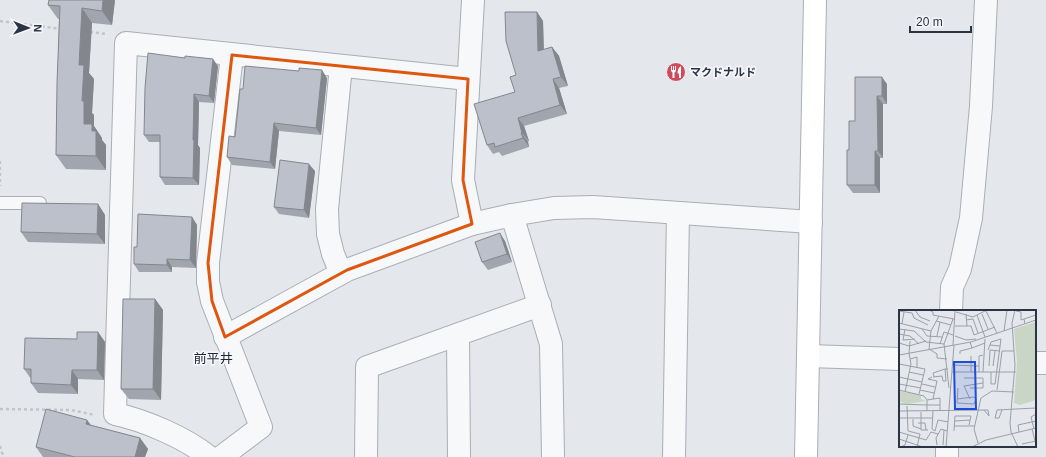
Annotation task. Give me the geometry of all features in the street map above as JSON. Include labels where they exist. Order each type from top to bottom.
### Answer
[{"type":"street","points":[[472,224],[463,180],[473,0]]},
{"type":"street","points":[[806,457],[815,0]]},
{"type":"street","points":[[951,310],[952,287],[960,269],[971,218],[982,106],[986,0]]},
{"type":"street","points":[[209,457],[197,447],[176,436],[115,414],[126,43],[468,79]]},
{"type":"street","points":[[221,457],[261,428],[225,337],[212,301],[208,282],[208,263],[232,55]]},
{"type":"street","points":[[341,66],[327,210],[328,234],[333,254],[341,274]]},
{"type":"street","points":[[225,337],[341,274],[472,224],[512,215],[554,208],[593,207],[811,222]]},
{"type":"street","points":[[674,457],[678,213]]},
{"type":"street","points":[[512,215],[551,344],[553,457]]},
{"type":"street","points":[[366,457],[367,368],[540,305]]},
{"type":"street","points":[[458,335],[459,457]]},
{"type":"street","points":[[808,356],[899,359]]},
{"type":"street","points":[[1036,363],[1046,364]]},
{"type":"lane","points":[[0,203],[40,203]]},
{"type":"path","points":[[0,21],[69,30]]},
{"type":"path","points":[[84,31],[114,35],[126,43]]},
{"type":"path","points":[[0,161],[0,191]]},
{"type":"path","points":[[0,409],[71,410],[104,417],[115,414]]},
{"type":"path","points":[[0,446],[5,457]]},
{"type":"highlighted area","points":[[232,55],[468,79],[463,180],[472,224],[347,270],[225,337],[212,301],[208,263]]},
{"type":"building","points":[[49,0],[103,0],[102,11],[82,8],[79,65],[84,65],[82,101],[84,101],[84,124],[92,124],[92,131],[96,131],[96,156],[56,155],[60,6],[48,5]]},
{"type":"building","points":[[505,12],[537,12],[538,51],[552,47],[561,77],[553,79],[560,105],[518,118],[523,138],[495,147],[494,143],[487,145],[474,104],[515,92],[510,77],[516,75],[506,41]]},
{"type":"building","points":[[148,53],[185,58],[185,56],[213,59],[209,96],[194,94],[193,178],[160,177],[160,135],[144,135],[145,88]]},
{"type":"building","points":[[245,66],[299,71],[299,68],[322,70],[316,128],[274,123],[270,162],[227,157],[229,136],[235,137],[240,89],[243,89]]},
{"type":"building","points":[[855,77],[882,77],[882,96],[877,96],[878,151],[875,151],[875,185],[847,185],[849,121],[855,121]]},
{"type":"building","points":[[280,160],[309,164],[304,210],[274,207]]},
{"type":"building","points":[[22,203],[98,204],[97,234],[21,232]]},
{"type":"building","points":[[138,214],[192,217],[190,260],[167,259],[167,265],[134,264],[134,247],[137,247]]},
{"type":"building","points":[[500,233],[507,254],[482,262],[475,242]]},
{"type":"building","points":[[123,299],[155,299],[153,389],[121,389]]},
{"type":"building","points":[[77,332],[98,332],[97,370],[72,370],[71,385],[31,383],[31,369],[24,369],[25,338],[77,339]]},
{"type":"building","points":[[46,409],[87,420],[86,424],[140,438],[135,457],[75,457],[36,447]]},
{"type":"place","name":"マクドナルド","points":[[676,72]]},
{"type":"district","name":"前平井","points":[[213,358]]}]
